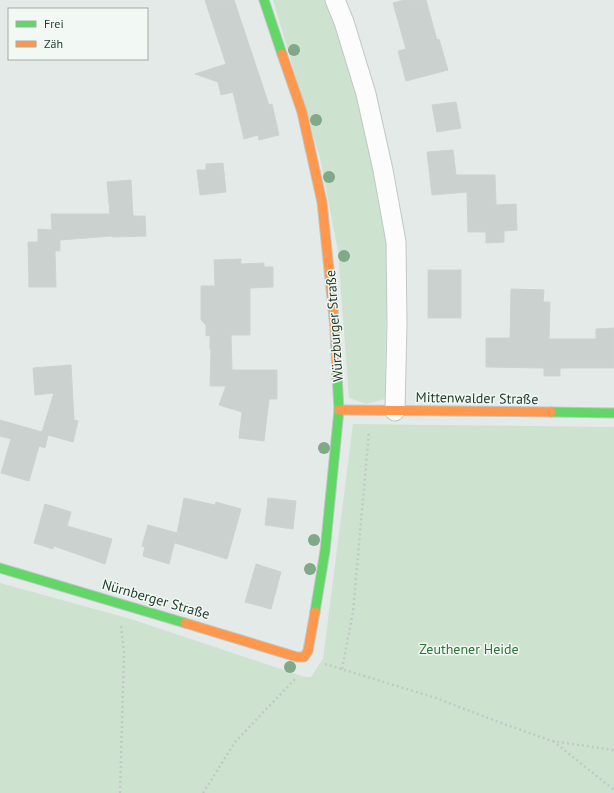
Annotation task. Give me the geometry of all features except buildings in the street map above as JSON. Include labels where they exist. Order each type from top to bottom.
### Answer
[{"type":"street","name":"Würzburger Straße","points":[[264,0],[302,112],[322,202],[334,321],[339,410],[325,551],[308,651],[304,658]]},
{"type":"street","points":[[335,0],[344,22],[366,94],[383,170],[396,242],[397,324],[395,411]]},
{"type":"street","name":"Mittenwalder Straße","points":[[339,410],[614,413]]},
{"type":"street","name":"Nürnberger Straße","points":[[0,568],[304,658]]},
{"type":"path","points":[[342,669],[353,612],[371,411]]},
{"type":"path","points":[[118,603],[124,652],[120,793]]},
{"type":"path","points":[[203,793],[235,742],[300,673],[304,658],[436,698],[552,741],[614,750]]},
{"type":"path","points":[[552,741],[614,790]]},
{"type":"green space","points":[[273,0],[326,0],[351,77],[373,160],[387,246],[385,399],[366,404],[349,398],[338,251],[320,158]]},
{"type":"green space","name":"Zeuthener Heide","points":[[353,424],[614,427],[614,793],[0,793],[0,583],[131,619],[305,677],[311,677],[323,659]]},
{"type":"traffic: fast","points":[[264,0],[282,54]]},
{"type":"traffic: fast","points":[[315,612],[325,551],[339,410],[337,375]]},
{"type":"traffic: fast","points":[[551,412],[614,413]]},
{"type":"traffic: fast","points":[[0,568],[185,623]]},
{"type":"traffic: slow","points":[[282,54],[302,112],[322,202],[335,328],[337,375]]},
{"type":"traffic: slow","points":[[339,410],[551,412]]},
{"type":"traffic: slow","points":[[185,623],[297,657],[304,657],[308,651],[315,612]]}]
